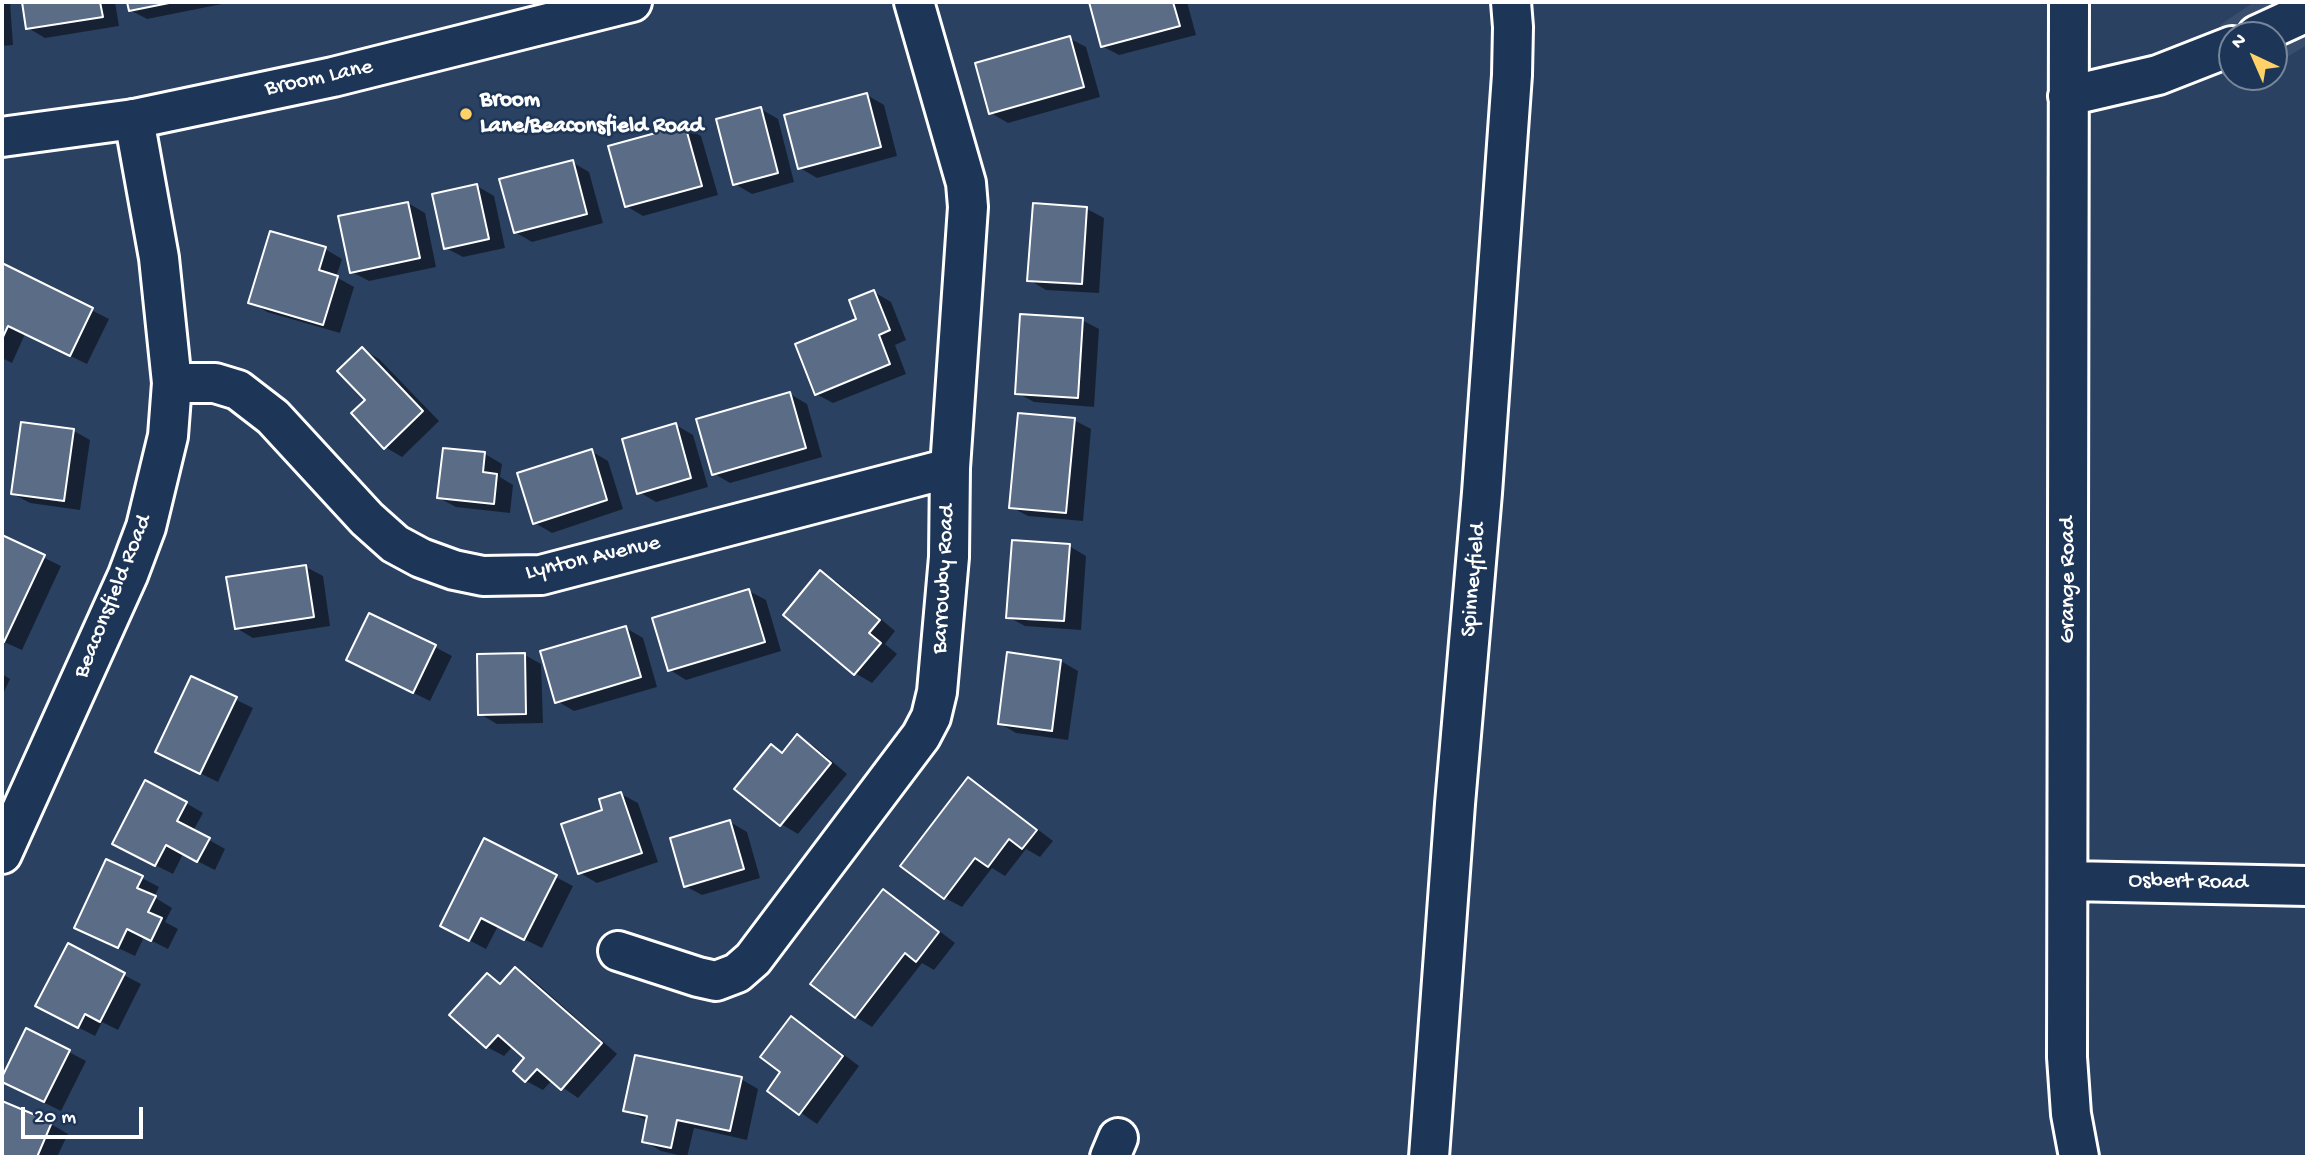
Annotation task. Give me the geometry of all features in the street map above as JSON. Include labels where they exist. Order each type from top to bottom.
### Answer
[{"type":"street","name":"Broom Lane","points":[[2,137],[134,119],[333,77],[632,2]]},
{"type":"street","name":"Barrowby Road","points":[[618,951],[716,981],[737,973],[753,959],[921,736],[931,717],[937,692],[949,557],[950,468],[968,207],[966,183],[914,2]]},
{"type":"street","name":"Spinneyfield","points":[[1429,1157],[1512,75],[1511,2]]},
{"type":"street","name":"Grange Road","points":[[2068,2],[2067,1057],[2071,1114],[2079,1157]]},
{"type":"street","points":[[2287,21],[2307,12]]},
{"type":"street","points":[[2068,96],[2158,75],[2218,51]]},
{"type":"street","name":"Beaconsfield Road","points":[[2,854],[128,575],[146,527],[169,436],[172,383],[159,258],[134,119]]},
{"type":"street","name":"Lynton Avenue","points":[[172,383],[215,383],[238,390],[264,407],[367,519],[395,544],[421,558],[454,570],[483,576],[541,575],[950,468]]},
{"type":"street","name":"Osbert Road","points":[[2069,881],[2307,886]]},
{"type":"shaded area","points":[[2254,2],[2307,2],[2307,45],[2288,57],[2288,21],[2226,21]]},
{"type":"building","points":[[22,2],[100,2],[103,17],[26,29]]},
{"type":"building","points":[[127,2],[174,2],[129,11]]},
{"type":"building","points":[[1089,2],[1173,2],[1180,26],[1101,47]]},
{"type":"building","points":[[1070,36],[1084,87],[989,114],[975,63]]},
{"type":"building","points":[[867,93],[881,147],[798,169],[784,115]]},
{"type":"building","points":[[761,107],[778,173],[733,185],[716,119]]},
{"type":"building","points":[[685,125],[702,186],[625,207],[608,146]]},
{"type":"building","points":[[573,160],[587,214],[514,233],[499,179]]},
{"type":"building","points":[[477,184],[489,239],[444,249],[432,194]]},
{"type":"building","points":[[408,202],[420,258],[350,273],[338,216]]},
{"type":"building","points":[[1033,203],[1087,207],[1082,284],[1027,281]]},
{"type":"building","points":[[270,231],[326,247],[319,270],[338,276],[323,325],[248,303]]},
{"type":"building","points":[[2,263],[93,308],[70,356],[8,326],[2,339]]},
{"type":"building","points":[[874,290],[890,330],[879,335],[890,364],[815,395],[795,344],[856,319],[849,300]]},
{"type":"building","points":[[1020,314],[1083,318],[1078,398],[1015,394]]},
{"type":"building","points":[[362,347],[423,411],[384,449],[351,413],[365,400],[337,371]]},
{"type":"building","points":[[790,392],[806,448],[712,475],[696,419]]},
{"type":"building","points":[[1018,413],[1075,418],[1066,513],[1009,508]]},
{"type":"building","points":[[21,422],[74,429],[64,501],[11,494]]},
{"type":"building","points":[[676,423],[691,478],[637,494],[622,439]]},
{"type":"building","points":[[443,448],[485,452],[483,472],[497,474],[494,504],[437,498]]},
{"type":"building","points":[[592,449],[607,500],[533,524],[517,473]]},
{"type":"building","points":[[2,535],[45,555],[4,642],[2,640]]},
{"type":"building","points":[[1012,540],[1070,544],[1064,621],[1006,618]]},
{"type":"building","points":[[306,565],[314,617],[235,629],[226,577]]},
{"type":"building","points":[[820,570],[880,620],[869,633],[881,643],[854,675],[783,615]]},
{"type":"building","points":[[749,589],[765,642],[668,671],[652,618]]},
{"type":"building","points":[[369,613],[436,645],[413,693],[346,660]]},
{"type":"building","points":[[626,626],[641,677],[555,703],[540,651]]},
{"type":"building","points":[[1007,652],[1061,660],[1052,731],[998,724]]},
{"type":"building","points":[[525,653],[526,714],[478,715],[477,654]]},
{"type":"building","points":[[191,676],[237,697],[200,774],[155,752]]},
{"type":"building","points":[[797,734],[831,763],[780,826],[734,789],[771,744],[782,753]]},
{"type":"building","points":[[968,777],[1037,830],[1022,849],[1009,839],[988,867],[975,858],[944,899],[900,866]]},
{"type":"building","points":[[145,780],[187,802],[177,821],[210,838],[197,862],[166,845],[155,866],[112,844]]},
{"type":"building","points":[[621,792],[642,853],[578,874],[561,824],[602,810],[599,799]]},
{"type":"building","points":[[730,820],[744,869],[684,887],[670,838]]},
{"type":"building","points":[[484,838],[557,875],[524,940],[481,918],[469,941],[440,926]]},
{"type":"building","points":[[106,859],[143,876],[137,888],[156,896],[148,912],[162,918],[151,941],[127,929],[118,948],[74,928]]},
{"type":"building","points":[[883,889],[939,932],[916,962],[905,953],[855,1018],[810,984]]},
{"type":"building","points":[[68,943],[125,973],[100,1022],[85,1014],[78,1028],[35,1006]]},
{"type":"building","points":[[515,967],[602,1043],[561,1090],[537,1069],[525,1082],[513,1071],[524,1058],[498,1035],[486,1048],[449,1015],[487,973],[500,984]]},
{"type":"building","points":[[791,1016],[843,1056],[799,1115],[767,1091],[780,1072],[760,1057]]},
{"type":"building","points":[[26,1028],[70,1050],[44,1102],[2,1082]]},
{"type":"building","points":[[635,1055],[742,1077],[730,1131],[677,1120],[671,1148],[642,1142],[647,1116],[623,1111]]},
{"type":"building","points":[[2,1101],[52,1122],[37,1157],[2,1157]]},
{"type":"place","name":"Broom Lane/Beaconsfield Road","points":[[466,114]]}]
